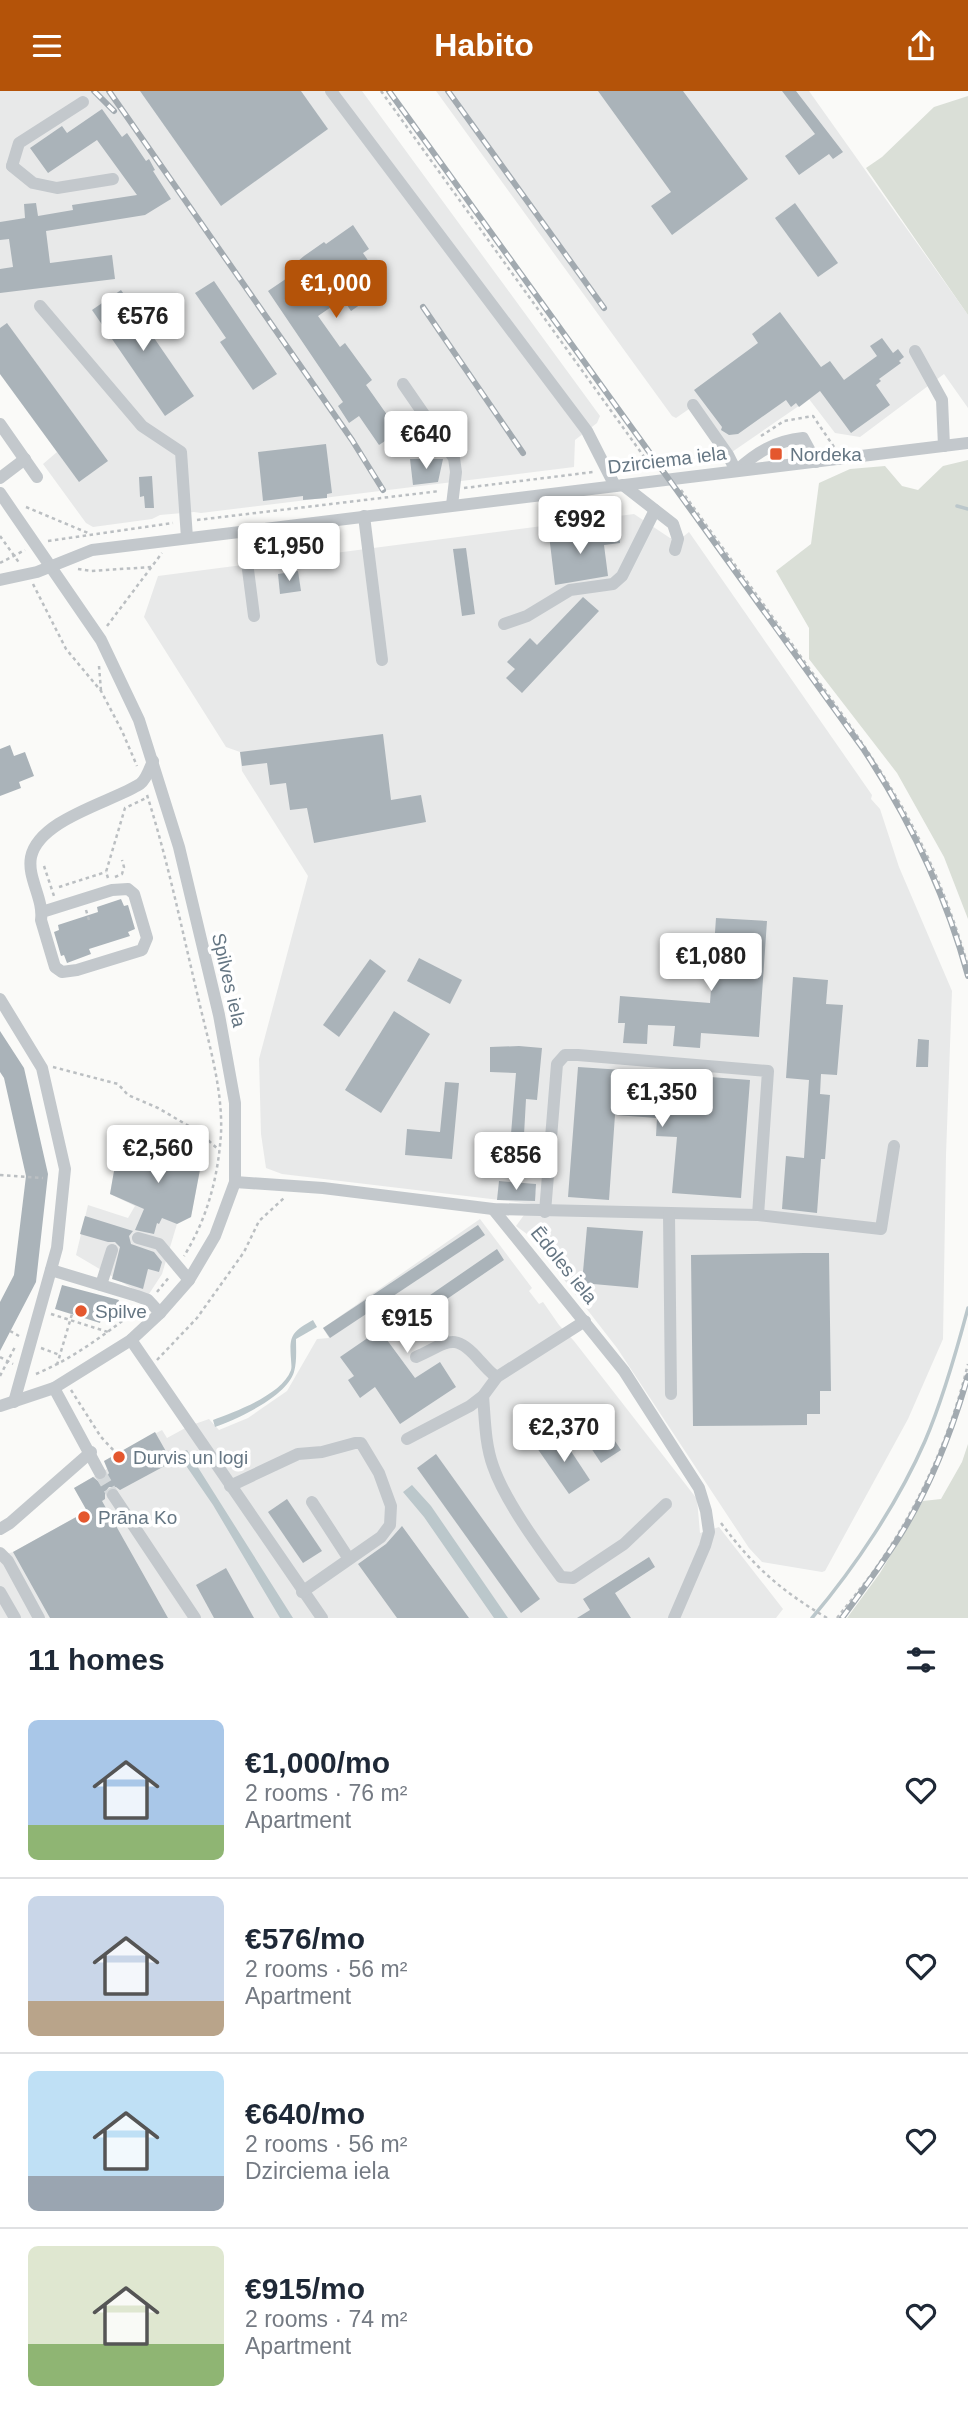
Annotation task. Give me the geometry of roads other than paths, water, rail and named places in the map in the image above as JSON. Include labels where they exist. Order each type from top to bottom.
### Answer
[{"type":"street","points":[[331,91],[587,431],[619,485],[673,524],[678,539],[675,550]]},
{"type":"street","points":[[83,102],[19,143],[6,168],[33,183],[57,188],[113,179]]},
{"type":"street","points":[[40,306],[142,426],[181,452],[187,538]]},
{"type":"street","points":[[915,351],[942,400],[944,446]]},
{"type":"street","points":[[403,384],[454,458],[456,472],[452,505]]},
{"type":"street","points":[[693,405],[736,471],[754,454],[783,440],[803,438],[816,462]]},
{"type":"street","points":[[0,424],[37,477]]},
{"type":"street","name":"Dzirciema iela","points":[[0,580],[52,567],[92,550],[968,443]]},
{"type":"street","points":[[0,478],[25,459]]},
{"type":"street","name":"Spilves iela","points":[[0,493],[101,641],[139,720],[179,846],[219,1016],[235,1103],[235,1182],[215,1236],[189,1280],[131,1340],[54,1388],[0,1406]]},
{"type":"street","points":[[504,624],[527,617],[570,590],[613,584],[622,576],[655,510]]},
{"type":"street","points":[[365,516],[382,660]]},
{"type":"street","points":[[243,531],[254,616]]},
{"type":"street","points":[[42,912],[113,890],[128,889],[134,894],[147,937],[142,950],[77,970],[62,972],[55,967],[41,920],[42,912],[33,881],[31,856],[44,836],[60,822],[143,783],[153,761]]},
{"type":"street","points":[[143,783],[164,794]]},
{"type":"street","points":[[0,999],[43,1068],[63,1157],[64,1181],[57,1248],[14,1402]]},
{"type":"street","points":[[545,1212],[557,1064],[565,1055],[578,1055],[768,1071],[758,1215]]},
{"type":"street","points":[[235,1182],[296,1186],[493,1209],[758,1215],[881,1229],[894,1146]]},
{"type":"street","name":"Ēdoles iela","points":[[493,1209],[637,1389],[699,1488],[709,1532],[674,1618]]},
{"type":"street","points":[[669,1214],[671,1394]]},
{"type":"street","points":[[138,1238],[159,1244],[189,1280]]},
{"type":"street","points":[[101,1285],[112,1250]]},
{"type":"street","points":[[51,1270],[148,1300],[160,1313]]},
{"type":"street","points":[[407,1439],[470,1406],[483,1396],[497,1377],[585,1321]]},
{"type":"street","points":[[131,1340],[322,1618]]},
{"type":"street","points":[[416,1357],[453,1341],[462,1342],[491,1374],[497,1377]]},
{"type":"street","points":[[54,1388],[100,1473]]},
{"type":"street","points":[[483,1396],[485,1429],[493,1466],[514,1506],[561,1577],[573,1578],[624,1544],[666,1504]]},
{"type":"street","points":[[230,1486],[298,1454],[322,1452],[361,1443],[379,1473],[391,1506],[390,1525],[381,1537],[302,1591]]},
{"type":"street","points":[[0,1529],[91,1452]]},
{"type":"street","points":[[113,1495],[195,1618]]},
{"type":"street","points":[[312,1502],[348,1559]]},
{"type":"street","points":[[0,1553],[8,1562],[39,1618]]},
{"type":"street","points":[[0,1592],[15,1618]]},
{"type":"waterway","points":[[957,506],[968,509]]},
{"type":"waterway","points":[[812,1618],[844,1578],[902,1488],[932,1425],[968,1308]]},
{"type":"tunnel","points":[[100,1473],[113,1495]]},
{"type":"railway","points":[[94,91],[114,111]]},
{"type":"railway","points":[[109,91],[352,440],[383,490]]},
{"type":"railway","points":[[389,91],[864,750],[897,803],[938,887],[968,976]]},
{"type":"railway","points":[[448,91],[604,308]]},
{"type":"railway","points":[[423,307],[523,453]]},
{"type":"railway","points":[[842,1618],[894,1545],[922,1496],[948,1437],[968,1376]]},
{"type":"place","name":"Nordeka","points":[[776,454]]},
{"type":"place","name":"Spilve","points":[[81,1311]]},
{"type":"place","name":"Durvis un logi","points":[[119,1457]]},
{"type":"place","name":"Prāna Ko","points":[[84,1517]]}]
